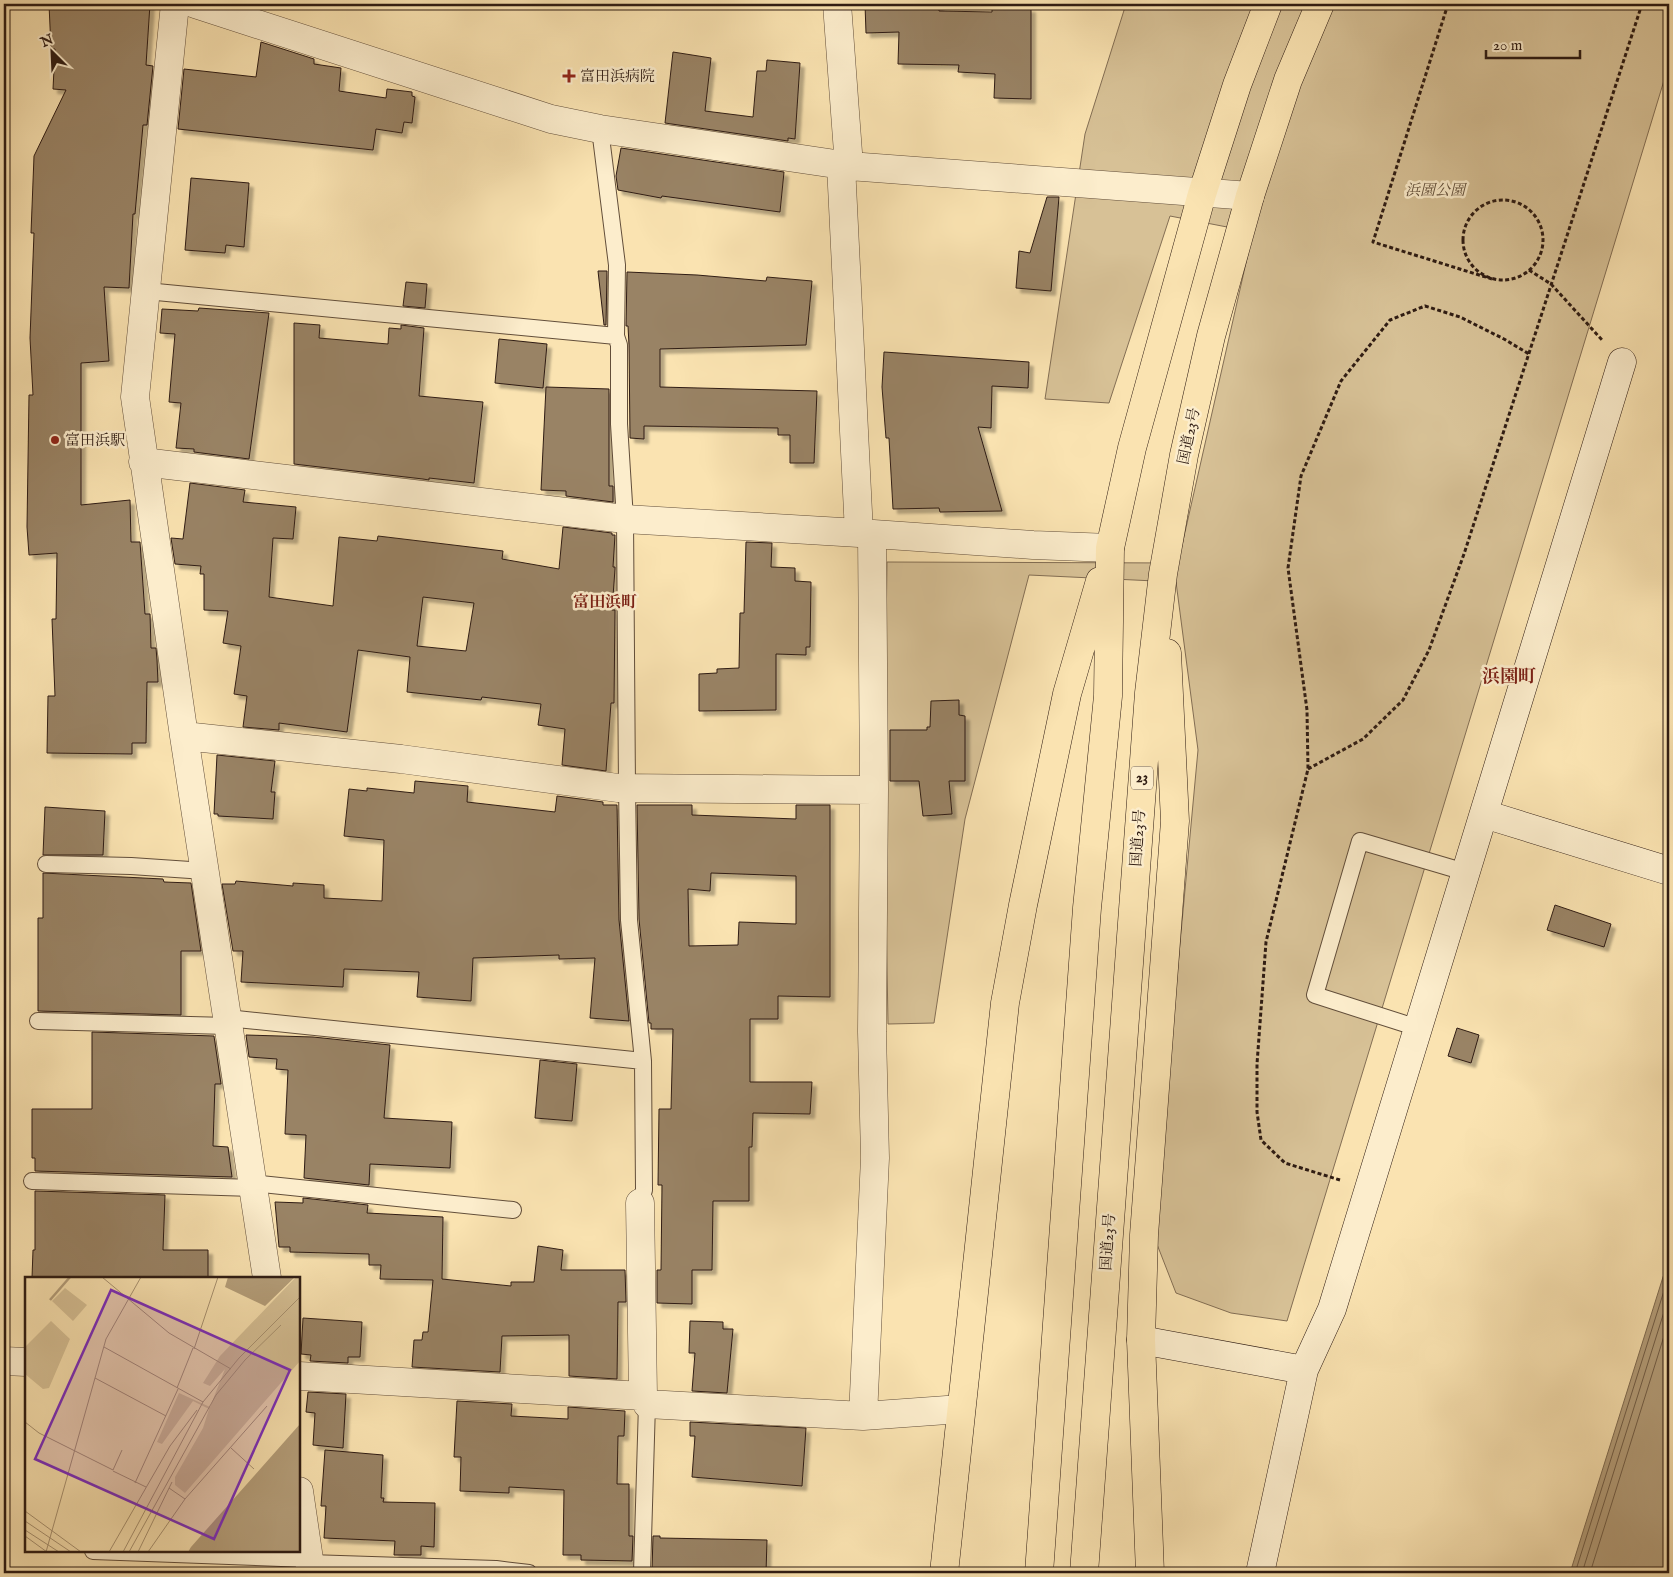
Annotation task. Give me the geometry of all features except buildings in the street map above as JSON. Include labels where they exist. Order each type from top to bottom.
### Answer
[{"type":"highway","points":[[944,1573],[1005,1003],[1023,904],[1068,694],[1110,548],[1132,448],[1202,194],[1238,85],[1268,4]]},
{"type":"highway","name":"国道23号","points":[[1084,1573],[1149,693],[1163,574],[1184,455],[1211,336],[1250,196],[1288,80],[1320,4]]},
{"type":"highway","points":[[1039,1573],[1088,908],[1108,696],[1110,548]]},
{"type":"highway","points":[[1150,1573],[1141,1340],[1144,1236],[1175,821],[1163,574]]},
{"type":"street","points":[[175,4],[135,397],[184,736],[267,1277]]},
{"type":"street","points":[[196,4],[551,118],[600,129],[845,166],[1202,194],[1250,196]]},
{"type":"street","points":[[837,4],[865,533],[874,790],[872,1032],[875,1158],[863,1416]]},
{"type":"street","points":[[1260,1573],[1304,1370],[1332,1310],[1622,362]]},
{"type":"street","points":[[143,462],[626,519],[1033,545],[1110,548]]},
{"type":"street","points":[[184,736],[401,759],[627,788],[874,790]]},
{"type":"street","points":[[1484,814],[1669,871]]},
{"type":"street","points":[[640,1203],[645,1400]]},
{"type":"street","points":[[1141,1340],[1304,1370]]},
{"type":"street","points":[[4,1361],[25,1362]]},
{"type":"street","points":[[300,1376],[863,1416],[961,1409]]},
{"type":"street","points":[[300,1498],[310,1565]]},
{"type":"lane","points":[[600,129],[617,265],[616,336],[618,345],[619,424],[626,519],[629,920],[643,1061],[644,1190],[640,1203]]},
{"type":"lane","points":[[146,291],[616,336]]},
{"type":"lane","points":[[1418,1028],[1315,995],[1360,841],[1465,872]]},
{"type":"lane","points":[[46,864],[130,866],[205,871]]},
{"type":"lane","points":[[38,1021],[228,1022],[643,1061]]},
{"type":"lane","points":[[32,1181],[253,1186],[513,1210]]},
{"type":"lane","points":[[642,1573],[645,1400]]},
{"type":"lane","points":[[108,1552],[310,1565],[496,1569],[529,1573]]},
{"type":"path","points":[[1448,4],[1373,242],[1492,279],[1505,280],[1518,277],[1529,270],[1538,260],[1542,248],[1543,235],[1539,223],[1531,212],[1521,205],[1508,201],[1495,201],[1483,206],[1473,215],[1466,226],[1463,239],[1465,252],[1471,264],[1480,273],[1492,279]]},
{"type":"path","points":[[1308,769],[1363,739],[1403,700],[1429,650],[1464,554],[1642,4]]},
{"type":"path","points":[[1529,270],[1551,284],[1622,362]]},
{"type":"path","points":[[1369,1190],[1285,1163],[1261,1140],[1257,1112],[1257,1064],[1266,942],[1308,769],[1307,710],[1288,568],[1301,476],[1342,381],[1390,320],[1425,306],[1460,317],[1529,354]]},
{"type":"green space","name":"浜園公園","points":[[1126,4],[1669,4],[1669,64],[1287,1321],[1231,1313],[1176,1293],[1153,1234],[1198,750],[1176,582],[1029,575],[965,819],[934,1023],[888,1024],[884,785],[887,562],[1178,563],[1253,232],[1170,216],[1109,403],[1045,399],[1085,134]]},
{"type":"water","points":[[1669,1258],[1669,1573],[1570,1573]]},
{"type":"railway","points":[[4,312],[4,964]]},
{"type":"railway","points":[[4,1396],[6,1573]]},
{"type":"place","name":"富田浜病院","points":[[569,76]]},
{"type":"place","name":"富田浜駅","points":[[55,440]]},
{"type":"district","name":"富田浜町","points":[[605,603]]},
{"type":"district","name":"浜園町","points":[[1509,677]]}]
